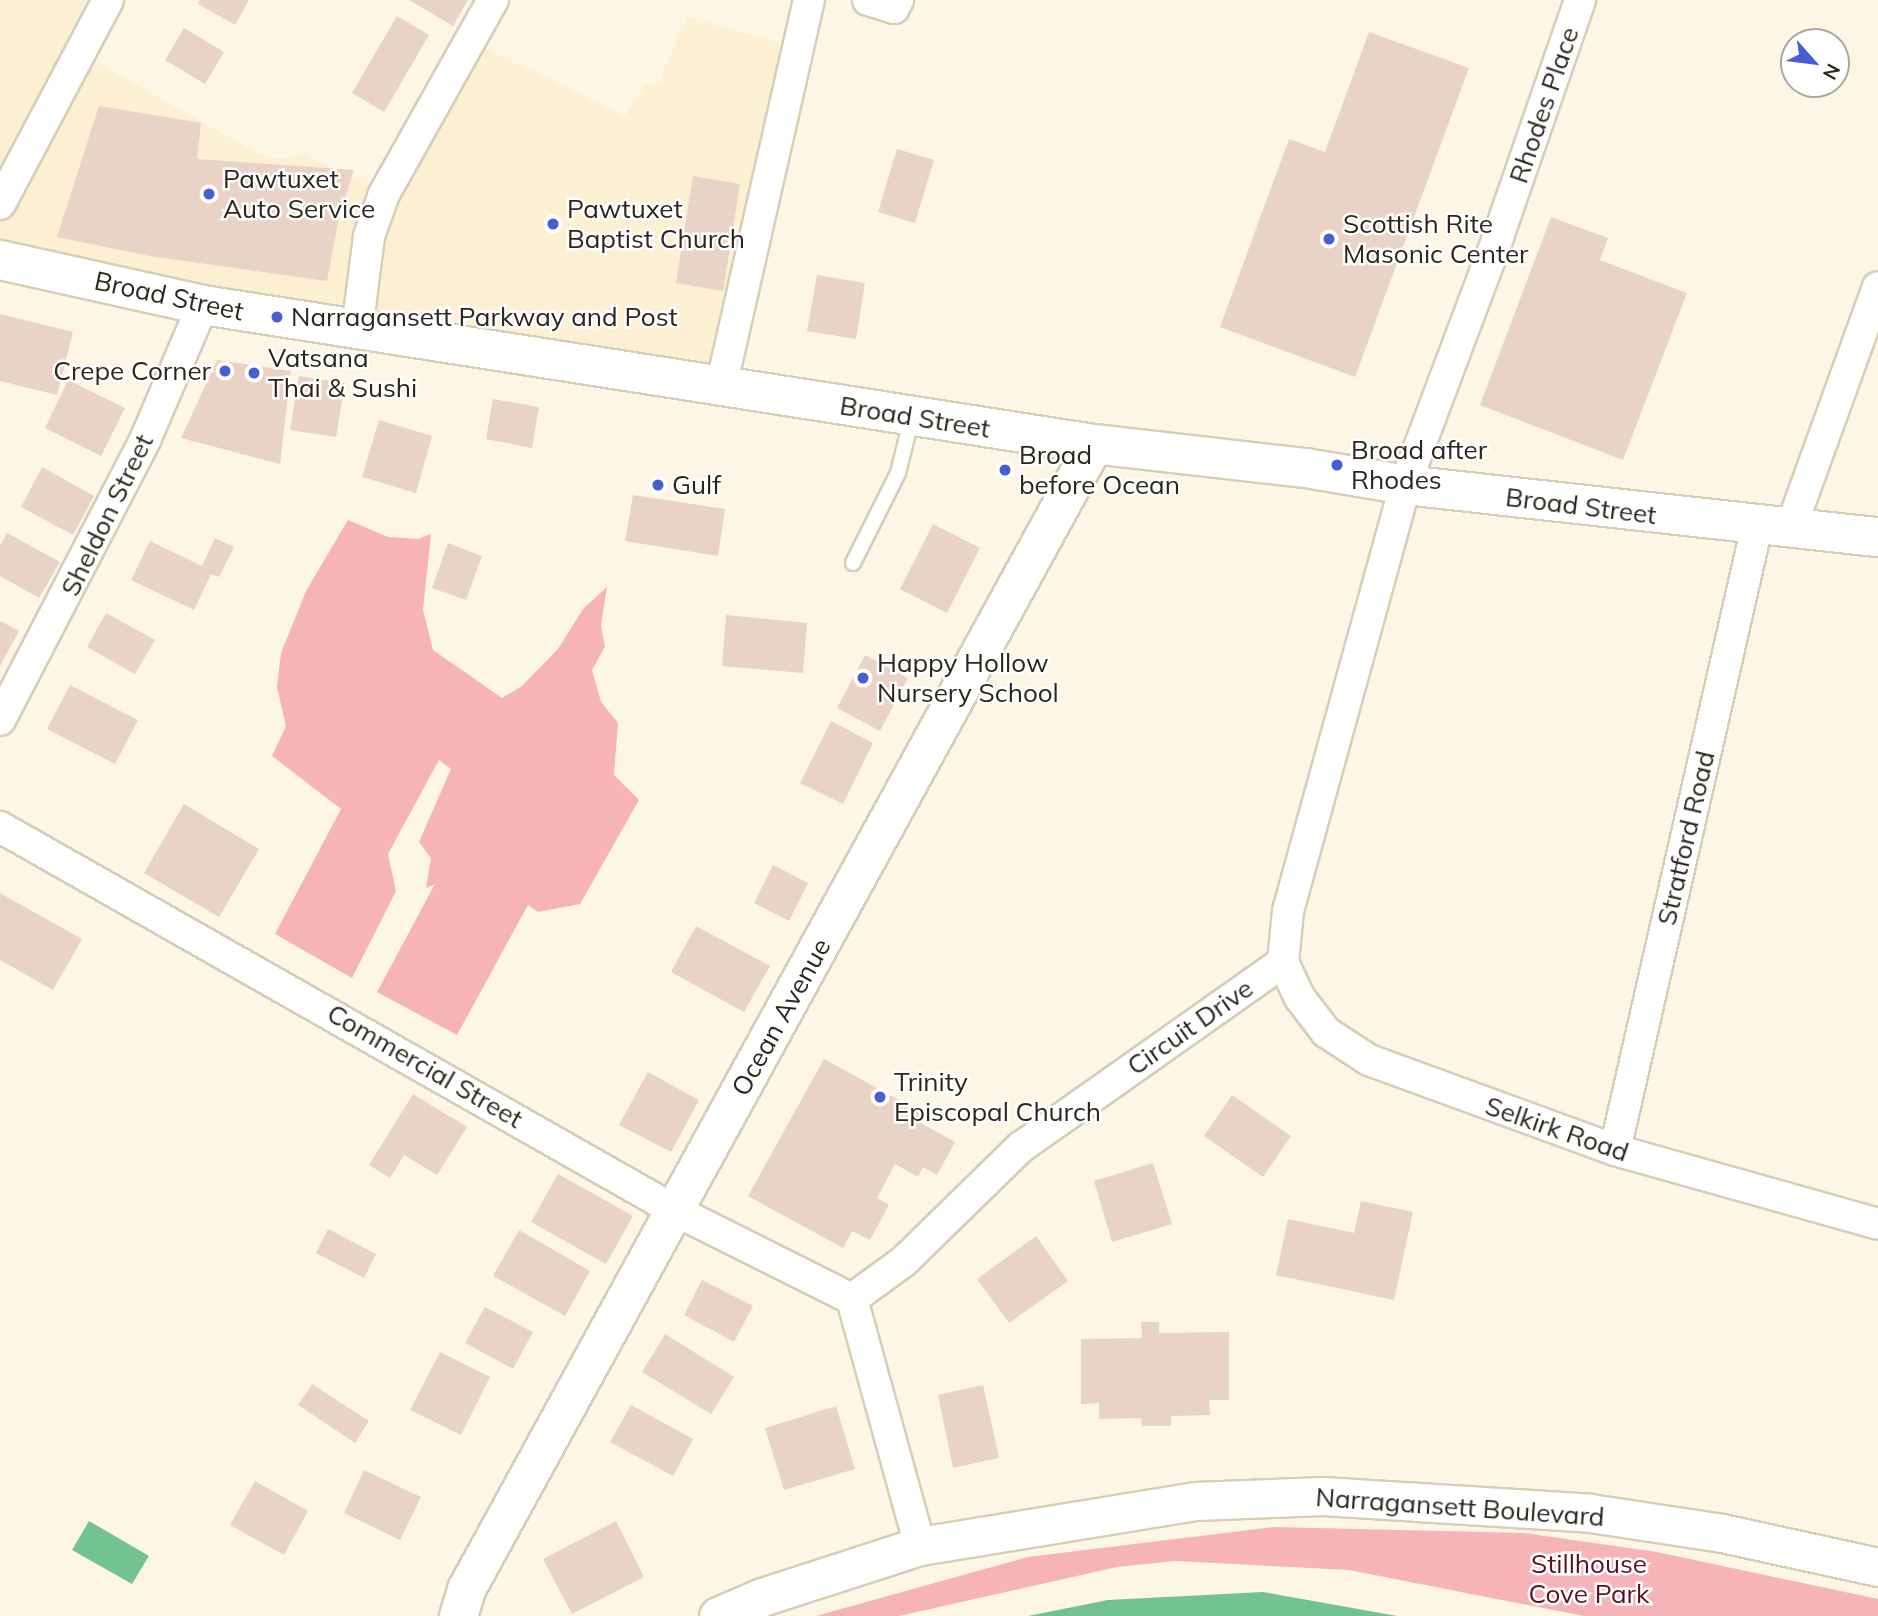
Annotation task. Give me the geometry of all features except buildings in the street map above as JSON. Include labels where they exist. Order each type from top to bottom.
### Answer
[{"type":"main road","name":"Broad Street","points":[[0,260],[202,305],[1094,444],[1306,468],[1405,485],[1773,528],[1878,537]]},
{"type":"street","points":[[0,204],[108,0]]},
{"type":"street","points":[[357,330],[369,236],[384,194],[493,0]]},
{"type":"street","points":[[720,387],[809,0]]},
{"type":"street","points":[[869,0],[894,8],[898,0]]},
{"type":"street","name":"Rhodes Place","points":[[1405,485],[1498,237],[1580,0]]},
{"type":"street","name":"Stratford Road","points":[[1615,1150],[1773,528],[1878,287]]},
{"type":"street","name":"Sheldon Street","points":[[0,720],[122,488],[202,305]]},
{"type":"street","name":"Ocean Avenue","points":[[441,1616],[462,1602],[1094,444]]},
{"type":"street","points":[[1283,962],[1288,911],[1405,485]]},
{"type":"street","name":"Commercial Street","points":[[0,827],[676,1210],[852,1299]]},
{"type":"street","name":"Selkirk Road","points":[[1283,962],[1300,998],[1326,1032],[1369,1060],[1615,1150],[1878,1224]]},
{"type":"street","name":"Circuit Drive","points":[[852,1299],[903,1262],[1021,1147],[1283,962]]},
{"type":"street","points":[[852,1299],[920,1546]]},
{"type":"street","name":"Narragansett Boulevard","points":[[718,1616],[762,1597],[920,1546],[1195,1501],[1323,1496],[1590,1513],[1722,1533],[1878,1567]]},
{"type":"lane","points":[[853,563],[898,472],[912,416]]},
{"type":"shaded area","points":[[0,0],[112,0],[85,56],[259,154],[278,159],[304,154],[386,194],[474,43],[625,116],[646,84],[663,84],[662,73],[688,17],[776,42],[782,51],[721,385],[0,260]]},
{"type":"shaded area","points":[[89,1521],[149,1556],[132,1584],[72,1550]]},
{"type":"shaded area","points":[[1263,1592],[1397,1616],[1028,1616],[1108,1600]]},
{"type":"green space","points":[[348,520],[388,537],[418,539],[431,534],[423,610],[433,650],[502,698],[522,686],[558,649],[583,609],[607,587],[601,625],[605,647],[592,670],[601,702],[618,723],[614,775],[639,800],[580,904],[538,912],[528,905],[457,1035],[377,992],[435,884],[426,888],[431,858],[419,842],[451,769],[439,760],[388,854],[396,891],[352,978],[275,934],[341,809],[272,756],[286,726],[277,687],[281,653],[306,591]]},
{"type":"green space","name":"Stillhouse Cove Park","points":[[1274,1527],[1524,1533],[1657,1552],[1878,1599],[1878,1616],[1584,1616],[1349,1570],[1175,1561],[1117,1567],[899,1616],[816,1616],[1028,1557]]},
{"type":"place","name":"Pawtuxet Auto Service","points":[[209,194]]},
{"type":"place","name":"Pawtuxet Baptist Church","points":[[553,224]]},
{"type":"place","name":"Scottish Rite Masonic Center","points":[[1329,239]]},
{"type":"place","name":"Narragansett Parkway and Post","points":[[277,317]]},
{"type":"place","name":"Crepe Corner","points":[[225,371]]},
{"type":"place","name":"Vatsana Thai & Sushi","points":[[254,373]]},
{"type":"place","name":"Broad after Rhodes","points":[[1337,465]]},
{"type":"place","name":"Broad before Ocean","points":[[1005,470]]},
{"type":"place","name":"Gulf","points":[[658,485]]},
{"type":"place","name":"Happy Hollow Nursery School","points":[[863,678]]},
{"type":"place","name":"Trinity Episcopal Church","points":[[880,1097]]}]
